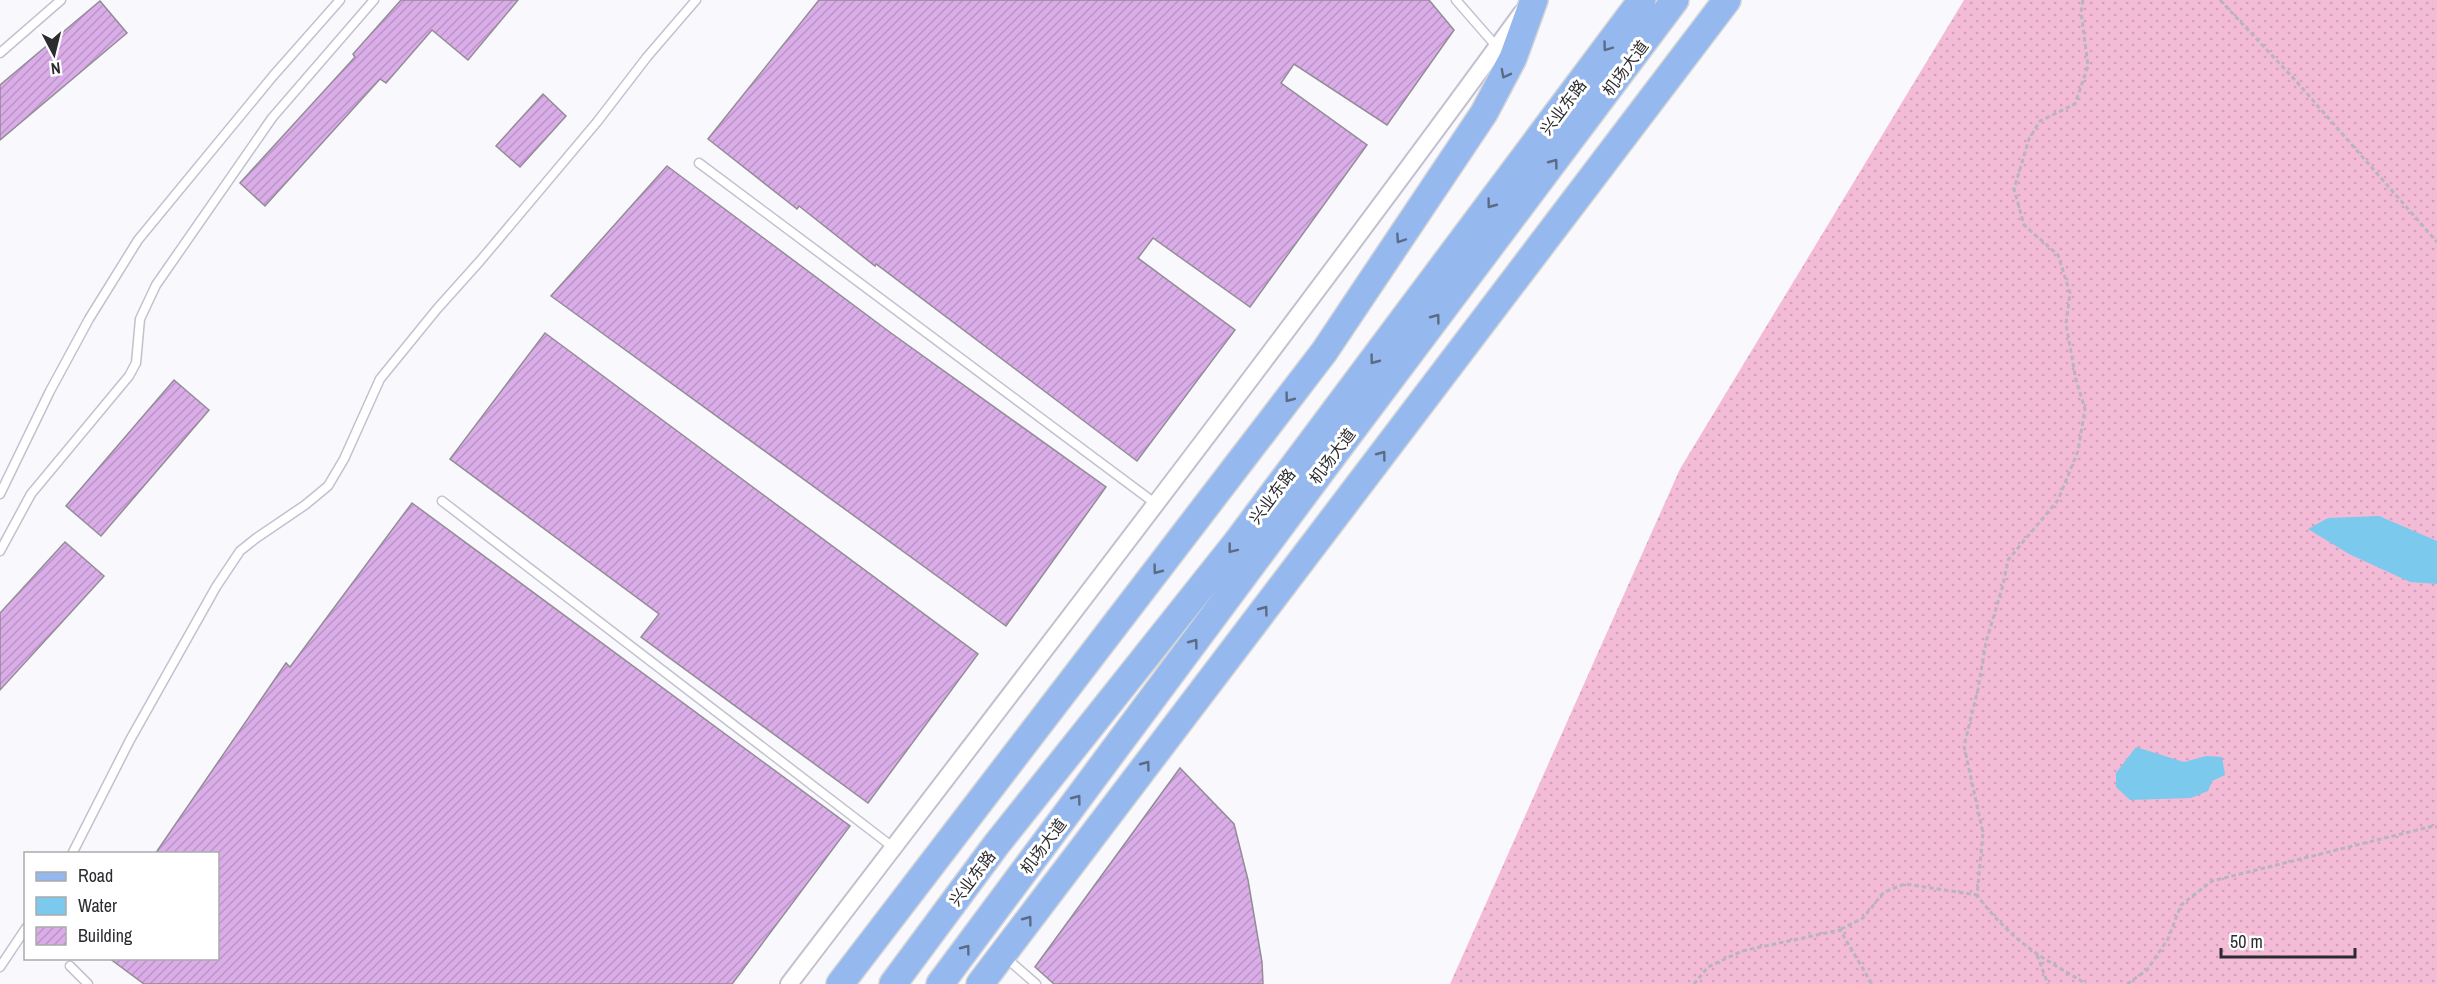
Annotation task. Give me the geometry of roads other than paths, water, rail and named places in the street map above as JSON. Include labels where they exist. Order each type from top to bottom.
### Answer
[{"type":"main road","points":[[840,984],[1324,352],[1484,113],[1513,58],[1532,0]]},
{"type":"main road","name":"兴业东路","points":[[893,984],[1004,836],[1245,533],[1642,0]]},
{"type":"main road","name":"机场大道","points":[[940,984],[1675,0]]},
{"type":"main road","points":[[980,984],[1727,0]]},
{"type":"street","points":[[789,984],[1412,165],[1532,0]]},
{"type":"lane","points":[[0,53],[61,0]]},
{"type":"lane","points":[[0,494],[50,391],[89,319],[132,249],[273,76],[340,0]]},
{"type":"lane","points":[[0,551],[31,494],[129,376],[136,363],[140,319],[156,285],[272,118],[374,0]]},
{"type":"lane","points":[[73,852],[147,710],[216,587],[240,551],[255,538],[306,505],[328,486],[344,459],[380,379],[597,122],[647,57],[696,0]]},
{"type":"lane","points":[[1456,0],[1497,47]]},
{"type":"lane","points":[[699,163],[1156,504]]},
{"type":"lane","points":[[442,501],[894,848]]},
{"type":"lane","points":[[0,967],[24,930]]},
{"type":"lane","points":[[1002,955],[1036,984]]},
{"type":"lane","points":[[70,966],[88,984]]},
{"type":"water","points":[[2379,516],[2437,541],[2437,584],[2410,582],[2349,554],[2308,529],[2328,518]]},
{"type":"water","points":[[2136,747],[2184,762],[2206,756],[2222,757],[2225,775],[2212,781],[2208,791],[2191,798],[2130,800],[2116,787],[2116,773]]}]
